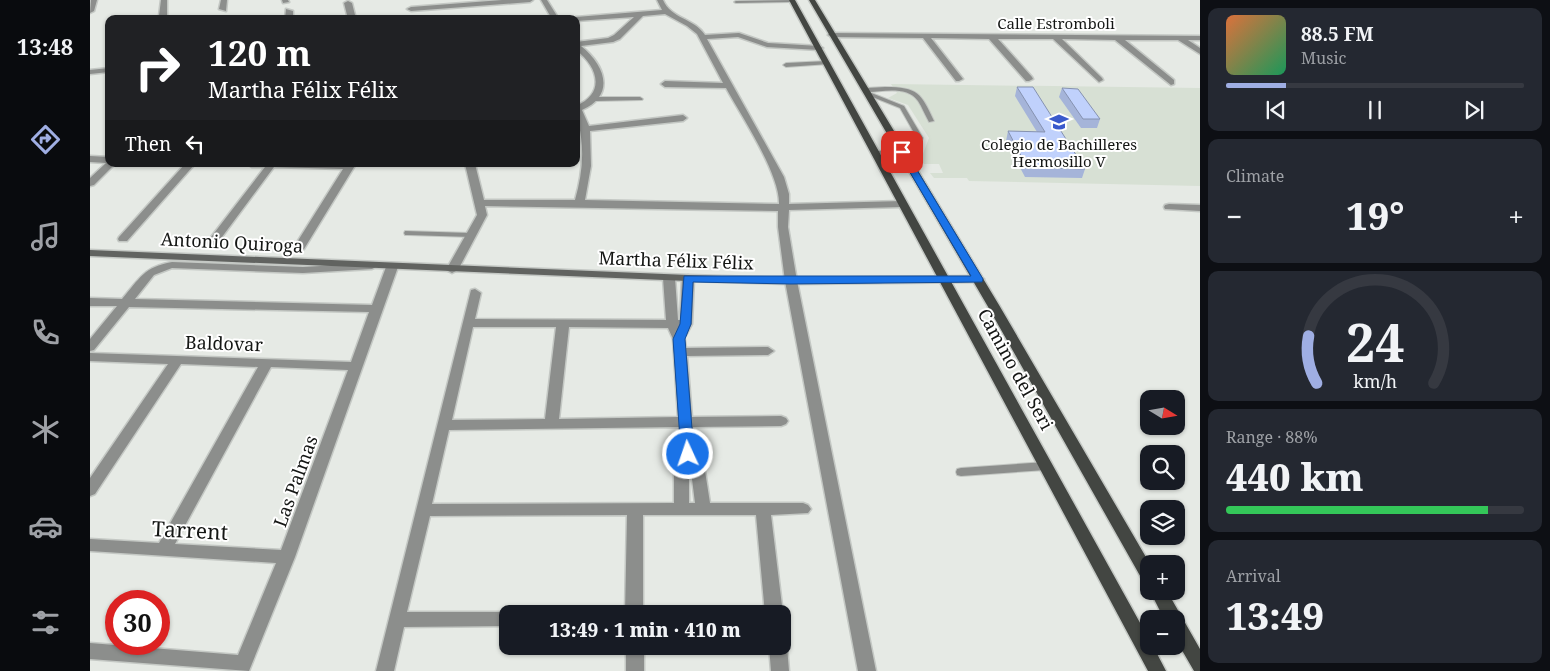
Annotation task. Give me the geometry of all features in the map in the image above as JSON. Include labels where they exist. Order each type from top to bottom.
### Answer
[{"type":"main road","name":"Camino del Seri","points":[[792,0],[1157,671]]},
{"type":"main road","name":"Camino del Seri","points":[[812,0],[978,279],[1140,560]]},
{"type":"main road","points":[[1185,639],[1200,665]]},
{"type":"street","points":[[90,11],[94,0]]},
{"type":"street","points":[[163,15],[164,0]]},
{"type":"street","points":[[223,9],[224,0]]},
{"type":"street","points":[[409,0],[413,15]]},
{"type":"street","points":[[411,9],[530,0]]},
{"type":"street","points":[[544,0],[553,15]]},
{"type":"street","points":[[660,0],[666,12]]},
{"type":"street","points":[[348,4],[351,15]]},
{"type":"street","points":[[580,19],[666,12],[697,29],[779,177],[784,194],[782,227],[791,281],[867,671]]},
{"type":"street","points":[[580,44],[610,40],[617,37],[641,14]]},
{"type":"street","points":[[702,37],[739,35],[767,45],[819,48]]},
{"type":"street","points":[[926,36],[960,79]]},
{"type":"street","points":[[992,36],[1029,79]]},
{"type":"street","name":"Calle Estromboli","points":[[833,37],[1200,38]]},
{"type":"street","points":[[1055,37],[1099,80]]},
{"type":"street","points":[[1117,37],[1171,82]]},
{"type":"street","points":[[1180,38],[1200,52]]},
{"type":"street","points":[[580,48],[590,56],[600,80],[596,99],[591,104],[580,108]]},
{"type":"street","points":[[90,72],[105,70]]},
{"type":"street","points":[[664,84],[728,86]]},
{"type":"street","points":[[579,203],[586,173],[583,116],[580,112]]},
{"type":"street","points":[[584,129],[683,118]]},
{"type":"street","points":[[90,159],[105,160]]},
{"type":"street","points":[[90,183],[107,167]]},
{"type":"street","points":[[124,238],[187,167]]},
{"type":"street","points":[[212,243],[270,167]]},
{"type":"street","points":[[300,247],[349,167]]},
{"type":"street","points":[[452,270],[482,215],[471,167]]},
{"type":"street","points":[[479,203],[579,203],[736,208],[902,204]]},
{"type":"street","points":[[1169,207],[1200,208]]},
{"type":"street","name":"Antonio Quiroga","points":[[90,253],[372,266]]},
{"type":"street","points":[[90,347],[150,273],[162,267],[172,265],[303,270],[372,266]]},
{"type":"street","name":"Martha Félix Félix","points":[[372,266],[791,281],[978,279]]},
{"type":"street","name":"Las Palmas","points":[[242,667],[287,557],[358,366],[392,267]]},
{"type":"street","points":[[669,278],[672,324],[680,345],[688,454],[681,472],[682,508]]},
{"type":"street","points":[[680,345],[686,324],[688,278]]},
{"type":"street","points":[[385,671],[475,293]]},
{"type":"street","points":[[90,302],[378,309]]},
{"type":"street","points":[[551,424],[563,322]]},
{"type":"street","points":[[468,323],[686,324]]},
{"type":"street","points":[[680,345],[768,351]]},
{"type":"street","name":"Baldovar","points":[[90,357],[358,366]]},
{"type":"street","points":[[90,490],[177,360]]},
{"type":"street","points":[[164,549],[267,363]]},
{"type":"street","points":[[444,425],[781,421]]},
{"type":"street","points":[[688,454],[698,471],[703,508]]},
{"type":"street","points":[[634,605],[635,508]]},
{"type":"street","points":[[763,508],[773,605]]},
{"type":"street","points":[[424,510],[804,509]]},
{"type":"street","name":"Tarrent","points":[[90,545],[287,557]]},
{"type":"street","points":[[398,620],[499,619]]},
{"type":"street","points":[[90,651],[242,667]]},
{"type":"street","points":[[634,655],[635,671]]},
{"type":"street","points":[[779,655],[780,671]]},
{"type":"lane","points":[[736,2],[792,0]]},
{"type":"lane","points":[[786,65],[827,62]]},
{"type":"lane","points":[[867,92],[894,89],[910,91],[918,96],[931,121]]},
{"type":"lane","points":[[867,92],[902,107],[920,138],[910,165]]},
{"type":"lane","points":[[596,99],[640,99]]},
{"type":"lane","points":[[875,152],[902,152]]},
{"type":"lane","points":[[408,233],[471,235]]},
{"type":"lane","points":[[962,472],[1046,466]]},
{"type":"shaded area","name":"Colegio de Bachilleres Hermosillo V","points":[[891,84],[1200,88],[1200,186],[969,181],[967,178],[934,178],[930,173],[943,173],[939,164],[924,164],[921,159],[929,138],[908,105],[888,98],[897,93]]},
{"type":"building","points":[[1017,87],[1033,87],[1085,169],[1027,167],[1008,131],[1045,132]]},
{"type":"building","points":[[1062,88],[1078,89],[1100,119],[1083,119]]},
{"type":"place","name":"Colegio de Bachilleres Hermosillo V","points":[[1059,122]]},
{"type":"route","points":[[688,454],[679,339],[686,324],[688,278],[791,281],[978,279],[902,152]]}]
